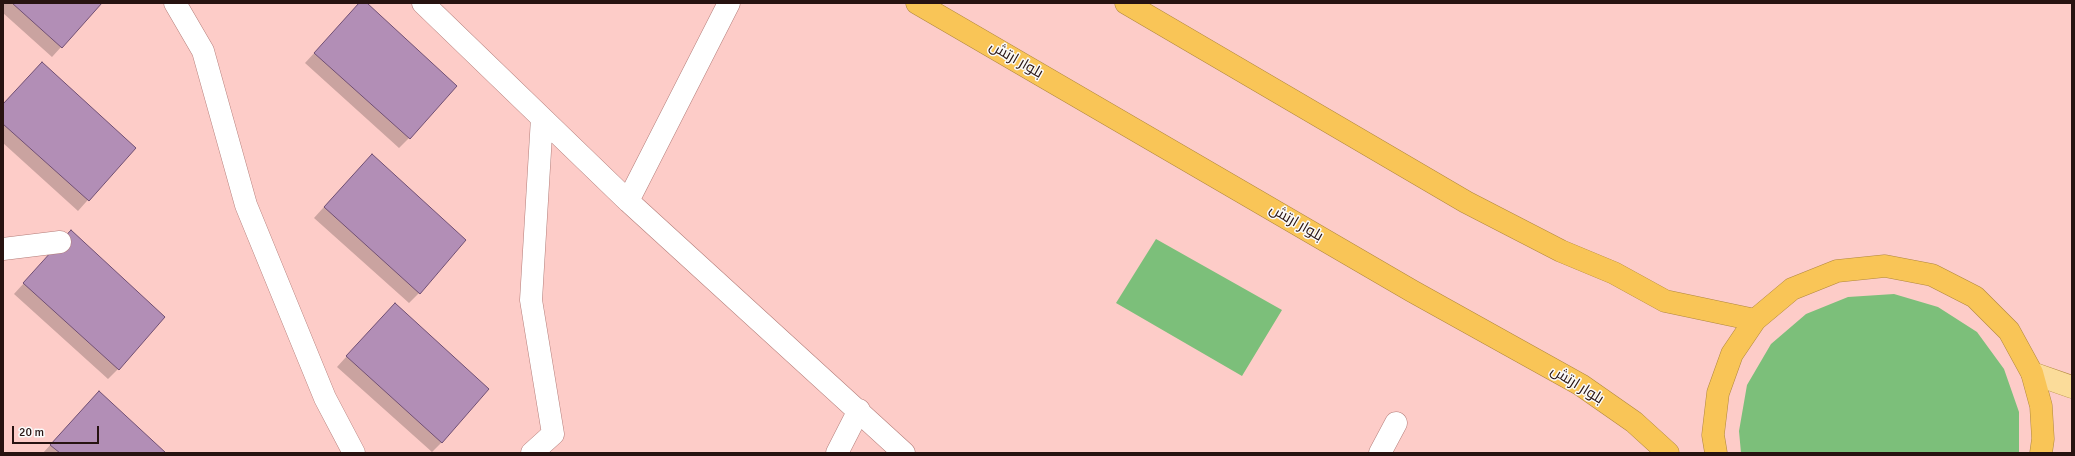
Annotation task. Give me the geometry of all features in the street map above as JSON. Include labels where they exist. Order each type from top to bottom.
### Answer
[{"type":"highway","name":"بلوار ارتش","points":[[917,3],[1405,287],[1581,385],[1634,422],[1668,453]]},
{"type":"highway","points":[[1126,3],[1466,202],[1561,251],[1614,273],[1665,300],[1755,320]]},
{"type":"highway","points":[[1716,453],[1713,434],[1718,393],[1732,354],[1755,320],[1792,289],[1837,271],[1885,266],[1932,275],[1975,297],[2009,331],[2032,374],[2041,406],[2041,453]]},
{"type":"main road","points":[[2032,374],[2072,387]]},
{"type":"lane","points":[[174,3],[203,51],[246,205],[325,398],[354,453]]},
{"type":"lane","points":[[423,3],[628,201],[859,410],[904,453]]},
{"type":"lane","points":[[628,201],[726,7]]},
{"type":"lane","points":[[532,453],[553,434],[531,300],[542,118]]},
{"type":"lane","points":[[3,249],[60,242]]},
{"type":"lane","points":[[837,453],[859,410]]},
{"type":"lane","points":[[1380,453],[1396,423]]},
{"type":"green space","points":[[1156,239],[1282,310],[1242,376],[1116,303]]},
{"type":"green space","points":[[1894,294],[1938,307],[1977,332],[2004,369],[2019,412],[2019,453],[1741,453],[1739,431],[1747,385],[1771,344],[1806,314],[1848,297]]},
{"type":"building","points":[[12,3],[102,3],[62,48]]},
{"type":"building","points":[[359,3],[367,3],[457,86],[410,139],[314,53]]},
{"type":"building","points":[[42,62],[136,148],[89,201],[3,124],[3,104]]},
{"type":"building","points":[[372,154],[466,240],[420,294],[324,207]]},
{"type":"building","points":[[71,230],[165,317],[119,370],[23,283]]},
{"type":"building","points":[[395,303],[489,389],[442,443],[346,356]]},
{"type":"building","points":[[99,391],[166,453],[60,453],[50,445]]}]
